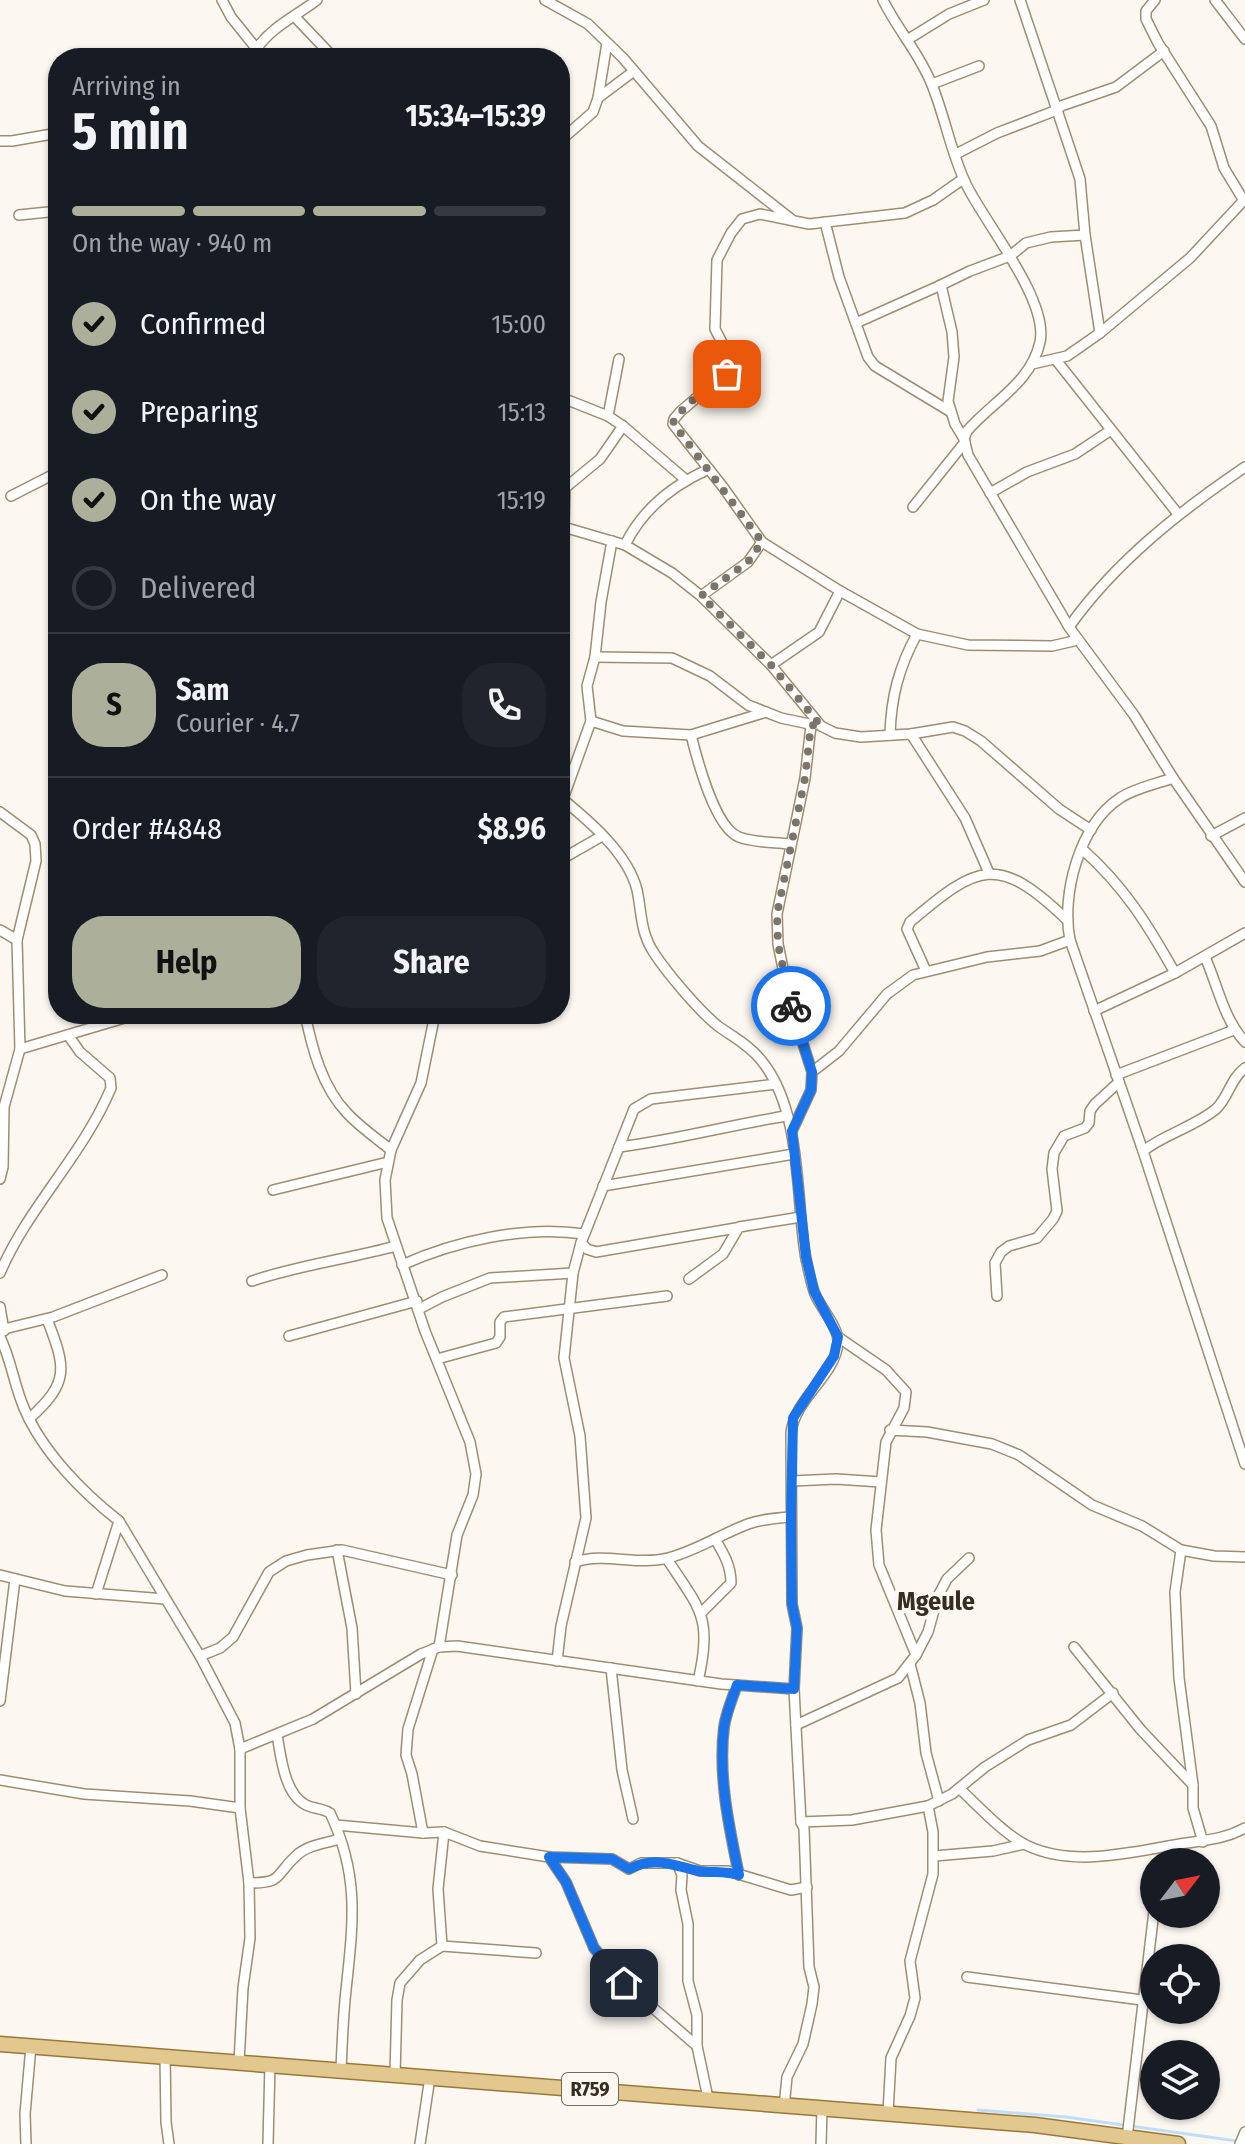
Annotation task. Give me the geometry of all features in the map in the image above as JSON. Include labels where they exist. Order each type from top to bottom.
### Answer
[{"type":"main road","name":"R759","points":[[0,2044],[1035,2125],[1178,2144]]},
{"type":"street","points":[[222,0],[231,17],[257,48],[279,24],[295,17],[317,0]]},
{"type":"street","points":[[545,0],[588,24],[634,71],[698,146],[794,221]]},
{"type":"street","points":[[883,0],[932,84],[963,179],[978,209],[1010,256],[1037,310],[1042,330],[1032,364],[1013,390],[976,421],[913,507]]},
{"type":"street","points":[[907,40],[949,14],[984,0]]},
{"type":"street","points":[[1020,0],[1080,179],[1100,333]]},
{"type":"street","points":[[1032,364],[1067,356],[1100,333],[1190,258],[1244,200],[1224,168],[1211,126],[1146,19],[1146,11],[1155,0]]},
{"type":"street","points":[[1215,0],[1245,39]]},
{"type":"street","points":[[295,17],[324,48]]},
{"type":"street","points":[[570,132],[593,112],[607,43]]},
{"type":"street","points":[[956,154],[997,133],[1126,81],[1164,51]]},
{"type":"street","points":[[932,84],[979,66]]},
{"type":"street","points":[[598,98],[634,71]]},
{"type":"street","points":[[0,141],[48,135]]},
{"type":"street","points":[[963,179],[933,200],[905,213],[809,224],[760,214],[747,216],[731,233],[717,257],[715,329],[734,366],[681,411],[673,423],[762,542],[917,634],[978,645],[1052,646],[1078,640]]},
{"type":"street","points":[[19,215],[48,212]]},
{"type":"street","points":[[825,222],[863,349],[875,366],[951,412]]},
{"type":"street","points":[[856,323],[1010,256],[1020,247],[1039,239],[1085,235]]},
{"type":"street","points":[[941,285],[952,332],[954,357],[948,401],[968,455],[1069,627],[1134,715],[1211,836],[1245,882]]},
{"type":"street","points":[[608,416],[619,359]]},
{"type":"street","points":[[1056,360],[1178,514]]},
{"type":"street","points":[[570,401],[608,416],[623,426],[686,480]]},
{"type":"street","points":[[570,484],[600,459],[623,426]]},
{"type":"street","points":[[990,493],[1027,472],[1075,454],[1111,430]]},
{"type":"street","points":[[1069,627],[1105,584],[1178,514],[1244,468]]},
{"type":"street","points":[[625,545],[642,515],[686,480],[709,469]]},
{"type":"street","points":[[11,496],[48,477]]},
{"type":"street","points":[[570,529],[625,545],[672,573],[701,596],[771,665],[816,726],[777,914],[778,944],[790,1003],[812,1072],[811,1090],[792,1131]]},
{"type":"street","points":[[570,775],[591,721],[587,686],[595,657],[612,541]]},
{"type":"street","points":[[701,596],[748,562],[762,542]]},
{"type":"street","points":[[771,665],[819,632],[840,591]]},
{"type":"street","points":[[890,735],[895,682],[917,634]]},
{"type":"street","points":[[595,657],[672,658],[710,676],[748,705],[850,736],[911,734],[953,727],[965,731],[981,741],[1059,809],[1091,830]]},
{"type":"street","points":[[591,721],[623,731],[691,735],[766,712]]},
{"type":"street","points":[[911,734],[965,818],[989,873]]},
{"type":"street","points":[[691,735],[707,788],[729,830],[739,837],[790,844]]},
{"type":"street","points":[[1173,778],[1117,799],[1091,830],[1068,891],[1066,919],[1070,940],[1143,1151],[1245,1464]]},
{"type":"street","points":[[570,806],[602,836],[632,876],[644,936],[655,956],[698,1007],[717,1025],[751,1048],[764,1063],[776,1084],[792,1131],[806,1257],[814,1291],[838,1337],[886,1370],[906,1392],[904,1408],[886,1442],[876,1530],[879,1565],[913,1660],[926,1753],[939,1801]]},
{"type":"street","points":[[0,812],[31,835],[35,844],[33,875],[17,940],[20,1049],[4,1107],[0,1179]]},
{"type":"street","points":[[1211,836],[1245,818]]},
{"type":"street","points":[[570,854],[602,836]]},
{"type":"street","points":[[1082,849],[1136,906],[1175,973]]},
{"type":"street","points":[[926,971],[907,929],[910,922],[959,885],[989,873],[1019,880],[1041,895],[1066,919]]},
{"type":"street","points":[[0,930],[17,940]]},
{"type":"street","points":[[1094,1011],[1175,973],[1245,933]]},
{"type":"street","points":[[812,1072],[839,1051],[887,994],[913,975],[987,957],[1040,951],[1070,940]]},
{"type":"street","points":[[1205,957],[1234,1030],[1245,1042]]},
{"type":"street","points":[[20,1049],[105,1024]]},
{"type":"street","points":[[308,1024],[317,1060],[333,1095],[350,1116],[391,1150]]},
{"type":"street","points":[[423,1833],[406,1755],[408,1729],[436,1648],[457,1535],[473,1495],[476,1474],[470,1442],[387,1218],[385,1180],[388,1162],[421,1083],[433,1024]]},
{"type":"street","points":[[997,1296],[995,1263],[1001,1252],[1009,1246],[1037,1238],[1057,1211],[1052,1169],[1054,1153],[1064,1136],[1085,1128],[1095,1104],[1118,1078],[1234,1030]]},
{"type":"street","points":[[0,1273],[18,1238],[67,1167],[111,1088],[110,1078],[80,1052],[68,1035]]},
{"type":"street","points":[[1143,1151],[1211,1113],[1224,1099],[1235,1076],[1245,1068]]},
{"type":"street","points":[[557,1661],[561,1626],[586,1518],[580,1436],[564,1358],[573,1273],[582,1239],[634,1109],[641,1102],[776,1084]]},
{"type":"street","points":[[619,1147],[786,1116]]},
{"type":"street","points":[[603,1186],[794,1154]]},
{"type":"street","points":[[273,1190],[388,1162]]},
{"type":"street","points":[[402,1265],[436,1250],[475,1241],[557,1231],[582,1239],[587,1249],[596,1252],[801,1217]]},
{"type":"street","points":[[689,1279],[723,1254],[736,1228]]},
{"type":"street","points":[[252,1281],[309,1264],[353,1258],[396,1246]]},
{"type":"street","points":[[289,1336],[418,1305],[490,1278],[573,1273]]},
{"type":"street","points":[[2,1336],[162,1275]]},
{"type":"street","points":[[437,1359],[496,1343],[504,1317],[667,1296]]},
{"type":"street","points":[[0,1307],[2,1336],[29,1419],[52,1453],[100,1506],[119,1521],[200,1656],[235,1723],[240,1749],[240,1808],[249,1883],[250,1938],[239,2062]]},
{"type":"street","points":[[29,1419],[57,1391],[61,1377],[58,1345],[47,1319]]},
{"type":"street","points":[[784,2107],[787,2077],[803,2044],[814,1987],[809,1967],[804,1828],[801,1822],[794,1689],[797,1628],[792,1604],[793,1418],[834,1356],[838,1337]]},
{"type":"street","points":[[890,1430],[927,1432],[992,1444],[1019,1455],[1092,1505],[1142,1526],[1181,1550],[1245,1557]]},
{"type":"street","points":[[792,1481],[836,1479],[881,1482]]},
{"type":"street","points":[[575,1562],[588,1558],[667,1559],[746,1524],[766,1518],[791,1517]]},
{"type":"street","points":[[96,1594],[119,1521]]},
{"type":"street","points":[[701,1613],[731,1583],[728,1563],[715,1539]]},
{"type":"street","points":[[200,1656],[220,1648],[233,1637],[269,1572],[276,1566],[307,1555],[337,1550],[452,1575]]},
{"type":"street","points":[[337,1550],[352,1628],[356,1694]]},
{"type":"street","points":[[1181,1550],[1175,1592],[1179,1678],[1193,1785],[1193,1808],[1203,1842]]},
{"type":"street","points":[[796,1725],[898,1678],[913,1660],[928,1632],[938,1596],[947,1579],[969,1558]]},
{"type":"street","points":[[667,1559],[701,1613],[706,1631],[698,1681]]},
{"type":"street","points":[[0,1575],[65,1591],[165,1599]]},
{"type":"street","points":[[0,1701],[15,1579]]},
{"type":"street","points":[[240,1749],[313,1719],[436,1648],[457,1646],[698,1681],[794,1689]]},
{"type":"street","points":[[1074,1647],[1141,1730],[1193,1785]]},
{"type":"street","points":[[611,1668],[622,1770],[633,1819]]},
{"type":"street","points":[[737,1685],[724,1726],[723,1760],[729,1822],[739,1875]]},
{"type":"street","points":[[801,1822],[852,1820],[928,1806],[960,1789],[985,1767],[1028,1740],[1071,1725],[1113,1693]]},
{"type":"street","points":[[277,1735],[293,1792],[303,1804],[327,1811],[336,1825],[347,1861],[353,1900],[353,1936],[345,1992],[341,2071]]},
{"type":"street","points":[[0,1780],[84,1794],[190,1801],[240,1808]]},
{"type":"street","points":[[960,1789],[1024,1844],[1047,1852],[1071,1856],[1140,1851]]},
{"type":"street","points":[[888,2113],[891,2058],[915,1998],[910,1961],[933,1874],[928,1806]]},
{"type":"street","points":[[336,1825],[444,1832],[480,1846],[549,1857],[612,1859],[629,1869],[641,1863],[677,1863],[700,1871],[728,1871],[791,1890],[807,1887]]},
{"type":"street","points":[[1228,1837],[1245,1828]]},
{"type":"street","points":[[442,1946],[438,1889],[444,1832]]},
{"type":"street","points":[[1162,1848],[1245,1836]]},
{"type":"street","points":[[249,1883],[272,1881],[298,1854],[340,1839]]},
{"type":"street","points":[[934,1856],[993,1851],[1024,1844]]},
{"type":"street","points":[[549,1857],[566,1882],[594,1948],[624,1983],[697,2046]]},
{"type":"street","points":[[677,1863],[682,1875],[681,1890],[688,1924],[688,1981],[697,2015],[697,2046],[708,2098]]},
{"type":"street","points":[[395,2075],[400,1983],[420,1960],[442,1946],[536,1953]]},
{"type":"street","points":[[967,1977],[1140,2000]]},
{"type":"street","points":[[1127,2138],[1140,2018]]},
{"type":"street","points":[[26,2144],[25,2114],[31,2046]]},
{"type":"street","points":[[165,2055],[169,2144]]},
{"type":"street","points":[[268,2144],[270,2064]]},
{"type":"street","points":[[420,2144],[430,2077]]},
{"type":"street","points":[[821,2144],[822,2108]]},
{"type":"street","points":[[1240,2144],[1245,2132]]},
{"type":"waterway","points":[[978,2110],[1066,2117],[1237,2141]]},
{"type":"way so far","points":[[727,374],[681,411],[673,423],[762,542],[748,562],[701,596],[771,665],[821,726],[811,725],[805,778],[777,914],[778,944],[791,1006]]},
{"type":"district","name":"Mgeule","points":[[936,1601]]},
{"type":"route","points":[[624,1983],[594,1948],[566,1882],[549,1857],[612,1859],[629,1869],[641,1863],[677,1863],[700,1871],[728,1871],[739,1875],[724,1780],[724,1726],[728,1710],[737,1685],[794,1689],[797,1628],[792,1604],[791,1433],[793,1418],[834,1356],[838,1337],[814,1291],[806,1257],[792,1131],[811,1090],[812,1072],[791,1006]]}]
